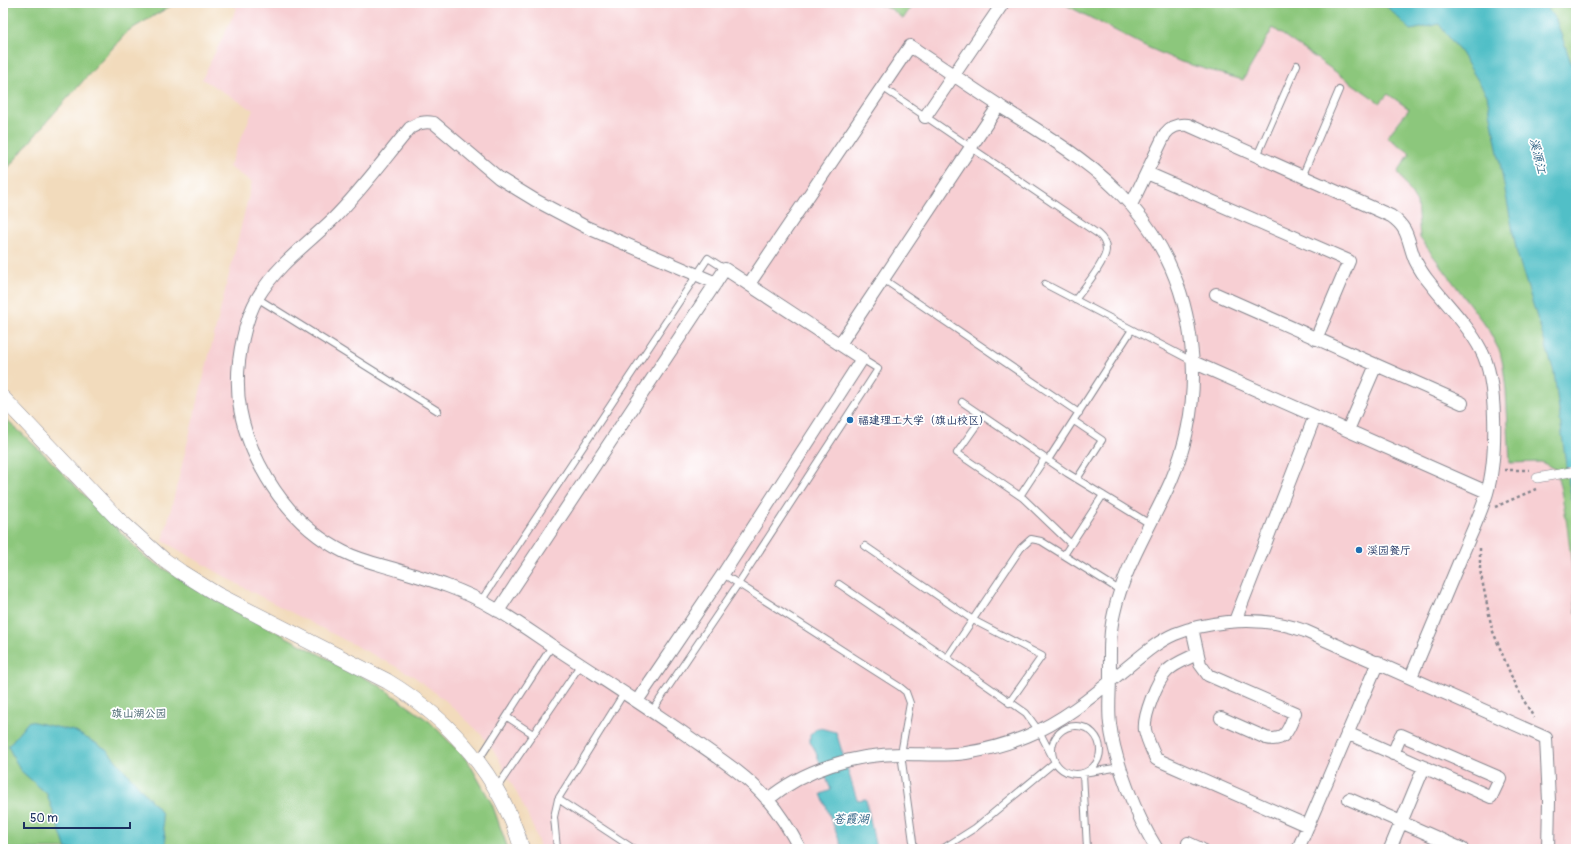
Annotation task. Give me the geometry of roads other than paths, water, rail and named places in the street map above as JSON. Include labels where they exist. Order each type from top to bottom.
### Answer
[{"type":"street","points":[[925,117],[1002,3]]},
{"type":"street","points":[[749,284],[910,46],[1070,150],[1087,163],[1112,185],[1131,205],[1155,237],[1173,272],[1186,314],[1194,362],[1192,400],[1185,438],[1171,479],[1134,559],[1121,591],[1114,614],[1110,635],[1109,705],[1110,722],[1116,754],[1139,815],[1157,849]]},
{"type":"street","points":[[840,344],[999,105]]},
{"type":"street","points":[[716,283],[586,226],[535,200],[499,178],[463,149],[442,129],[426,121],[418,123],[410,128],[337,215],[283,264],[257,298],[245,331],[239,354],[238,396],[241,416],[248,440],[256,459],[284,505],[318,536],[344,552],[436,582],[481,601],[637,701],[724,762],[753,786],[768,800],[800,849]]},
{"type":"street","points":[[1131,205],[1165,134],[1169,129],[1175,126],[1181,124],[1188,125],[1391,216],[1404,227],[1415,259],[1429,282],[1473,336],[1482,350],[1491,377],[1493,406],[1491,469],[1487,492],[1411,677]]},
{"type":"street","points":[[1147,173],[1349,261],[1316,338]]},
{"type":"street","points":[[498,611],[726,269],[862,359],[723,574],[637,701]]},
{"type":"street","points":[[1216,294],[1462,404]]},
{"type":"street","points":[[1194,362],[1487,492]]},
{"type":"street","points":[[1348,430],[1376,365]]},
{"type":"street","points":[[3,398],[117,518],[164,560],[218,595],[366,670],[406,692],[432,713],[454,734],[478,761],[496,789],[512,819],[522,849]]},
{"type":"street","points":[[1234,621],[1315,416]]},
{"type":"street","points":[[1537,478],[1576,471]]},
{"type":"street","points":[[768,800],[796,781],[833,765],[858,758],[901,754],[964,753],[996,746],[1039,731],[1066,716],[1148,650],[1175,634],[1205,625],[1256,620],[1292,626],[1378,662],[1546,738],[1549,801],[1548,849]]},
{"type":"street","points":[[1192,628],[1200,664],[1208,675],[1295,713],[1284,735],[1279,739],[1272,740],[1220,718]]},
{"type":"street","points":[[1197,654],[1167,671],[1161,679],[1146,714],[1144,722],[1145,731],[1156,759],[1308,826]]},
{"type":"street","points":[[1298,849],[1378,662]]},
{"type":"street","points":[[1347,733],[1393,754],[1491,797],[1500,778],[1401,735],[1393,754]]},
{"type":"street","points":[[1390,849],[1424,767]]},
{"type":"street","points":[[1348,799],[1462,849]]},
{"type":"street","points":[[1188,843],[1201,849]]},
{"type":"lane","points":[[1257,156],[1297,65]]},
{"type":"lane","points":[[882,87],[1098,234],[1103,239],[1106,245],[1104,256],[1075,300]]},
{"type":"lane","points":[[1302,177],[1339,90]]},
{"type":"lane","points":[[481,601],[708,258],[726,269]]},
{"type":"lane","points":[[883,279],[1079,413]]},
{"type":"lane","points":[[1045,284],[1194,362]]},
{"type":"lane","points":[[257,298],[438,411]]},
{"type":"lane","points":[[1020,496],[1074,421],[1131,330]]},
{"type":"lane","points":[[652,711],[738,584],[878,369],[862,359]]},
{"type":"lane","points":[[962,402],[1077,479],[1150,524]]},
{"type":"lane","points":[[982,416],[957,454],[1020,496],[1071,544]]},
{"type":"lane","points":[[1074,421],[1102,440],[1077,479]]},
{"type":"lane","points":[[1064,555],[1103,495]]},
{"type":"lane","points":[[947,658],[1026,542],[1031,539],[1036,539],[1064,555],[1121,591]]},
{"type":"lane","points":[[865,546],[973,620],[1042,656],[1009,703]]},
{"type":"lane","points":[[723,574],[906,692],[910,703],[901,754],[914,849]]},
{"type":"lane","points":[[839,584],[947,658],[1009,703],[1026,713],[1032,719],[1055,762],[1060,768],[1075,774],[1121,766]]},
{"type":"lane","points":[[478,761],[552,646]]},
{"type":"lane","points":[[496,789],[580,664]]},
{"type":"lane","points":[[557,849],[554,817],[558,799],[624,693]]},
{"type":"lane","points":[[507,717],[533,734]]},
{"type":"lane","points":[[1055,762],[1052,754],[1052,745],[1058,735],[1068,728],[1076,726],[1084,728],[1090,731],[1095,737],[1099,743],[1100,751],[1095,765],[1083,773]]},
{"type":"lane","points":[[942,849],[975,828],[1055,762]]},
{"type":"lane","points":[[1083,773],[1087,849]]},
{"type":"lane","points":[[558,799],[634,849]]},
{"type":"water","name":"溪源江","points":[[1383,3],[1543,3],[1556,20],[1576,77],[1576,522],[1567,473],[1554,372],[1517,253],[1487,95],[1461,53],[1439,24],[1411,30]]},
{"type":"water","points":[[29,721],[74,731],[106,749],[161,812],[167,849],[66,849],[47,794],[20,770],[8,746]]},
{"type":"water","name":"苍霞湖","points":[[817,728],[836,732],[857,800],[866,799],[876,849],[843,849],[821,794],[831,790],[814,748],[810,742],[810,735]]},
{"type":"place","name":"福建理工大学（旗山校区）","points":[[850,420]]},
{"type":"place","name":"溪园餐厅","points":[[1359,550]]},
{"type":"park label","name":"旗山湖公园","points":[[139,713]]}]
